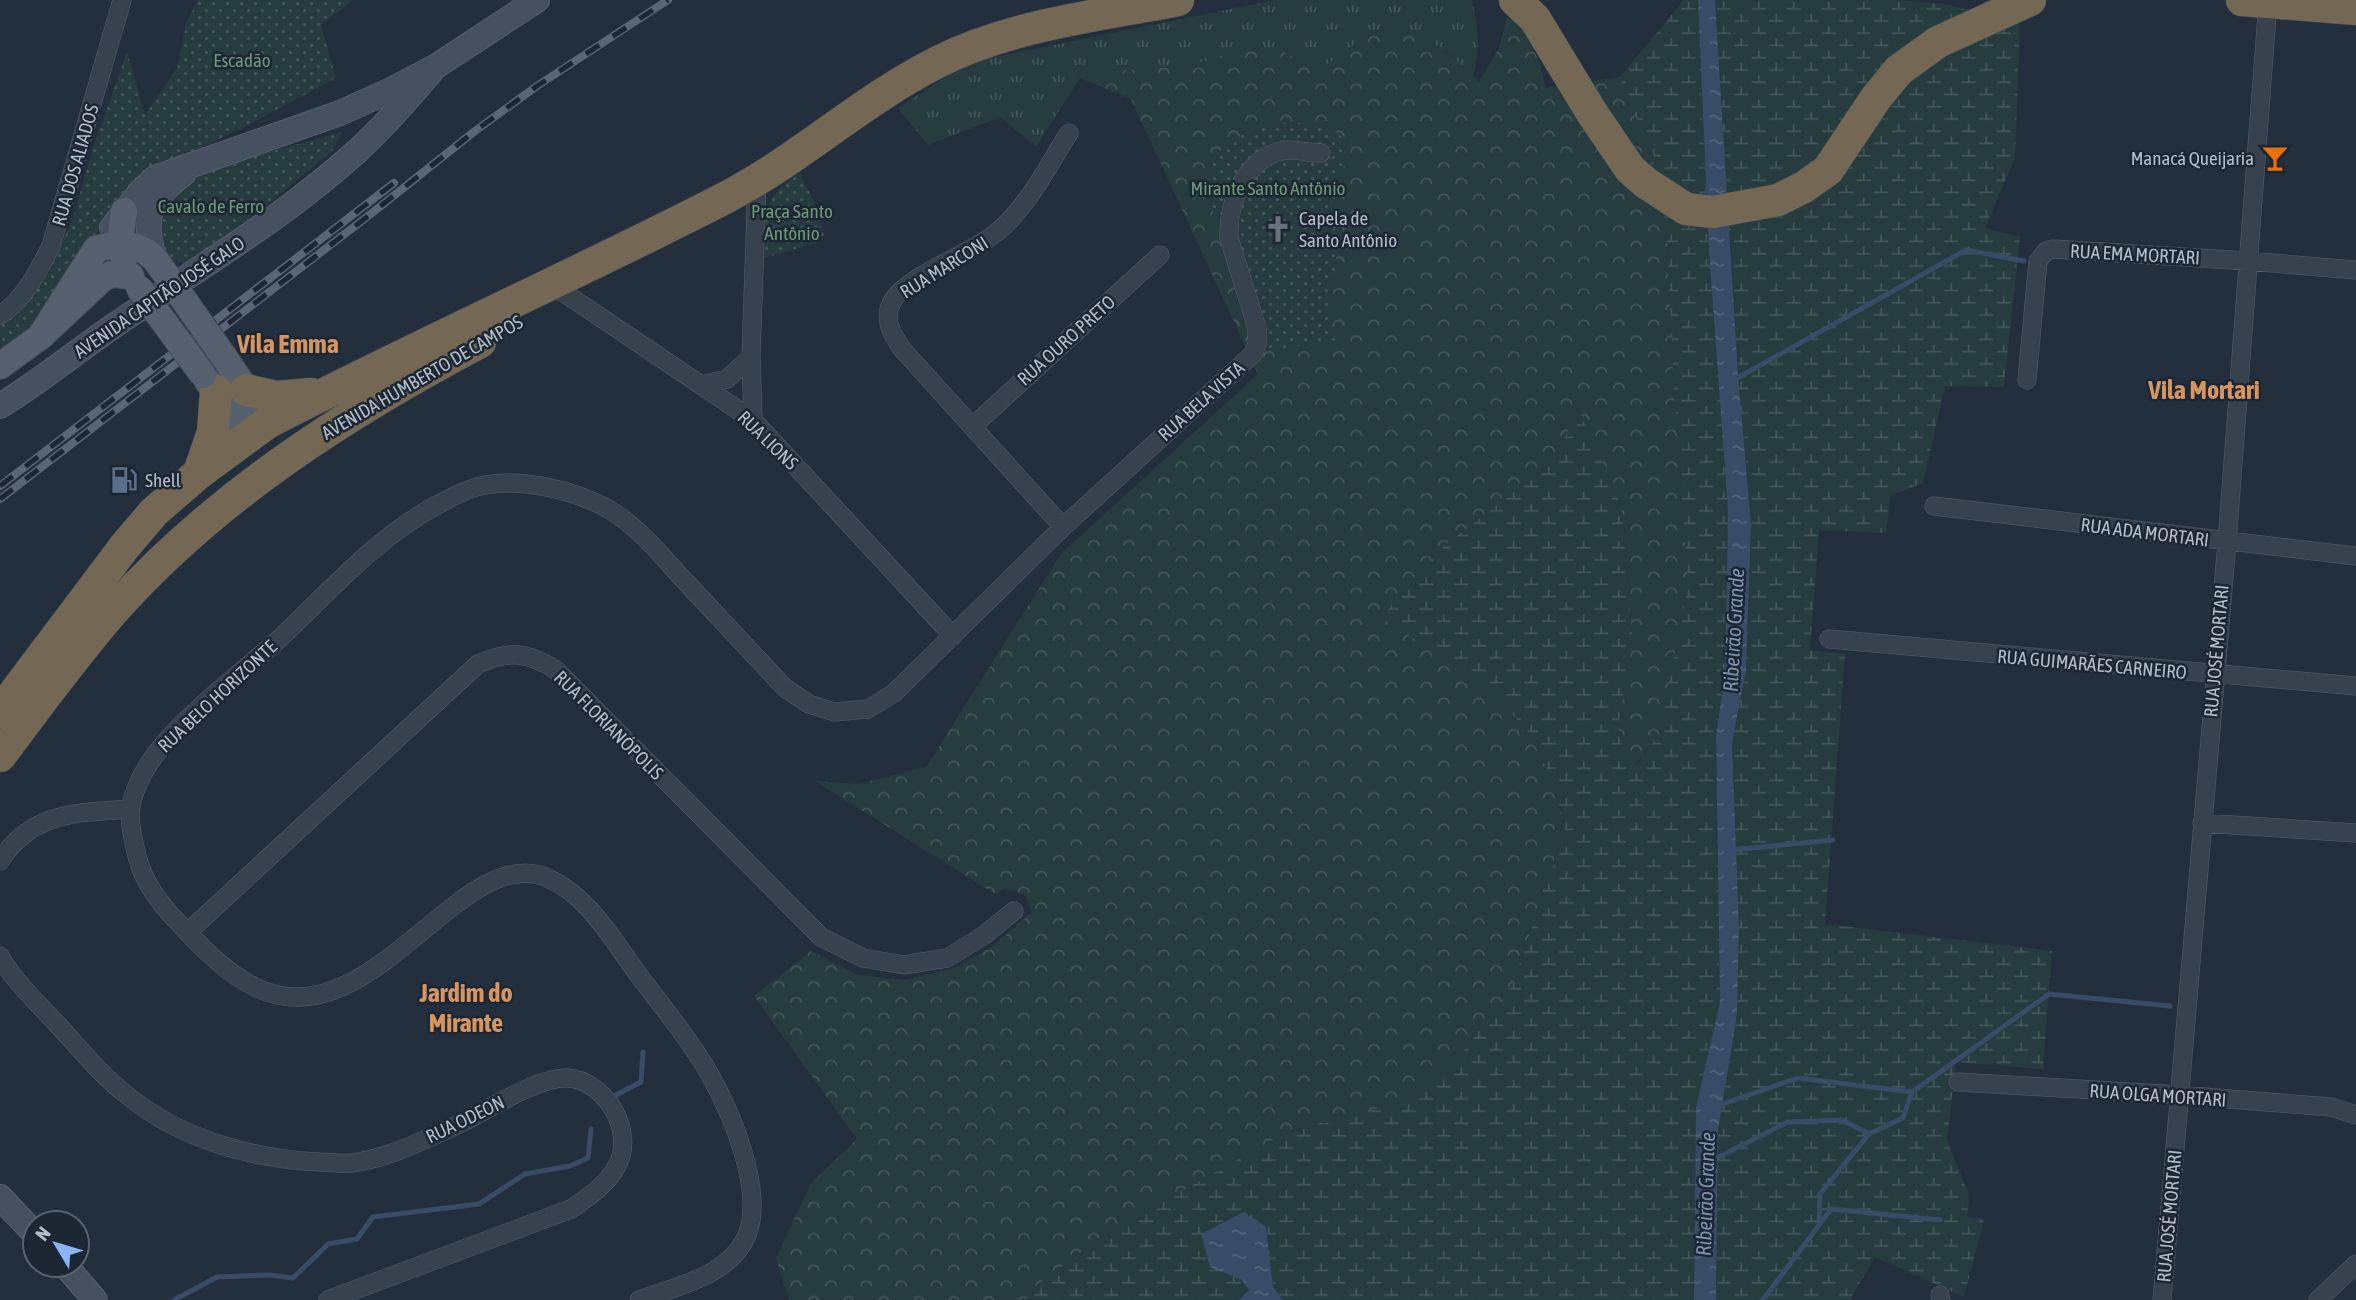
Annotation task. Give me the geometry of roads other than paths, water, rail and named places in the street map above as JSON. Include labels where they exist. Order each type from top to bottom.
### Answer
[{"type":"highway","name":"AVENIDA HUMBERTO DE CAMPOS","points":[[0,756],[72,660],[115,609],[157,567],[238,495],[303,446],[559,290],[757,188],[874,102],[937,62],[1013,33],[1178,0]]},
{"type":"highway","points":[[1518,1],[1535,19],[1619,156],[1646,183],[1686,209],[1713,212],[1778,200],[1804,187],[1828,170],[1876,98],[1899,70],[1938,42],[2030,0]]},
{"type":"highway","points":[[2255,1],[2356,9]]},
{"type":"highway","name":"AVENIDA HUMBERTO DE CAMPOS","points":[[0,712],[125,546],[154,512],[199,473],[330,390],[559,290]]},
{"type":"highway","points":[[199,473],[213,432],[221,385],[277,397],[330,390]]},
{"type":"highway","points":[[238,495],[259,433],[303,446]]},
{"type":"highway","points":[[154,512],[138,541],[141,553],[157,567]]},
{"type":"main road","points":[[40,337],[108,247],[124,211]]},
{"type":"main road","points":[[108,247],[132,244],[158,262],[224,357],[221,385]]},
{"type":"main road","points":[[108,247],[259,433]]},
{"type":"main road","points":[[0,366],[40,337],[103,278],[112,274],[135,282]]},
{"type":"street","name":"RUA DOS ALIADOS","points":[[0,315],[9,309],[32,283],[51,246],[122,0]]},
{"type":"street","name":"AVENIDA CAPITÃO JOSÉ GALO","points":[[124,211],[155,178],[340,113],[435,67],[537,0]]},
{"type":"street","name":"RUA JOSÉ MORTARI","points":[[2162,1300],[2227,542],[2248,261],[2255,1]]},
{"type":"street","name":"AVENIDA CAPITÃO JOSÉ GALO","points":[[0,406],[30,388],[118,323],[252,235],[307,193],[356,152],[394,115],[435,67]]},
{"type":"street","name":"RUA MARCONI","points":[[1063,527],[902,349],[891,332],[888,315],[893,299],[906,287],[995,234],[1011,220],[1026,202],[1069,133]]},
{"type":"street","name":"RUA BELA VISTA","points":[[953,636],[1063,527],[1253,354],[1257,344],[1257,328],[1229,238],[1231,205],[1239,186],[1253,169],[1270,156],[1288,150],[1321,153]]},
{"type":"street","points":[[158,262],[147,230],[149,217],[155,202],[195,165]]},
{"type":"street","points":[[753,420],[751,357],[757,188]]},
{"type":"street","name":"RUA EMA MORTARI","points":[[2026,380],[2038,261],[2046,251],[2053,249],[2356,270]]},
{"type":"street","name":"RUA OURO PRETO","points":[[973,426],[1160,255]]},
{"type":"street","name":"RUA LIONS","points":[[559,290],[753,420],[953,636]]},
{"type":"street","points":[[702,385],[727,379],[738,372],[751,357]]},
{"type":"street","name":"RUA BELO HORIZONTE","points":[[639,1300],[710,1274],[732,1258],[747,1235],[752,1206],[749,1172],[732,1123],[701,1060],[594,915],[567,888],[541,875],[513,873],[477,888],[369,974],[334,990],[306,996],[277,995],[253,987],[228,969],[188,932],[146,883],[132,832],[131,809],[139,781],[155,754],[186,720],[261,656],[391,534],[423,512],[456,495],[485,485],[516,483],[548,487],[612,511],[646,539],[785,688],[809,705],[834,712],[868,709],[894,693],[953,636]]},
{"type":"street","name":"RUA ADA MORTARI","points":[[1934,506],[2356,556]]},
{"type":"street","name":"RUA GUIMARÃES CARNEIRO","points":[[1829,639],[2356,687]]},
{"type":"street","name":"RUA FLORIANÓPOLIS","points":[[188,932],[478,664],[496,656],[517,654],[537,658],[556,670],[821,937],[863,958],[904,965],[947,958],[983,936],[1014,911]]},
{"type":"street","points":[[0,861],[10,846],[28,830],[62,814],[131,809]]},
{"type":"street","points":[[2202,823],[2356,833]]},
{"type":"street","name":"RUA ODEON","points":[[0,956],[18,981],[128,1097],[167,1122],[214,1143],[281,1160],[351,1163],[397,1151],[456,1126],[540,1083],[567,1078],[587,1083],[605,1097],[616,1115],[623,1138],[621,1157],[609,1177],[593,1194],[571,1209],[328,1300]]},
{"type":"street","name":"RUA OLGA MORTARI","points":[[1958,1082],[2331,1107],[2356,1115]]},
{"type":"street","points":[[0,1197],[21,1219]]},
{"type":"street","points":[[2318,1300],[2356,1264]]},
{"type":"street","points":[[77,1279],[95,1300]]},
{"type":"water","name":"Ribeirão Grande","points":[[1698,0],[1715,0],[1738,375],[1751,524],[1746,670],[1732,743],[1739,927],[1737,1015],[1718,1130],[1716,1300],[1694,1300],[1696,1107],[1720,1002],[1716,735],[1725,675],[1728,511],[1709,252]]},
{"type":"water","points":[[1244,1212],[1266,1227],[1273,1287],[1283,1300],[1239,1300],[1249,1290],[1242,1280],[1210,1267],[1201,1234]]},
{"type":"waterway","points":[[1734,380],[1966,250],[2024,261]]},
{"type":"waterway","points":[[1731,850],[1833,840]]},
{"type":"waterway","points":[[1819,1225],[1820,1194],[1869,1134],[1903,1118],[1912,1092],[2049,994],[2170,1006]]},
{"type":"waterway","points":[[615,1100],[616,1095],[641,1082],[643,1052]]},
{"type":"waterway","points":[[1717,1106],[1798,1078],[1912,1092]]},
{"type":"waterway","name":"Ribeirão Grande","points":[[1713,1160],[1788,1122],[1842,1120],[1869,1134]]},
{"type":"waterway","points":[[174,1300],[217,1277],[269,1275],[293,1278],[328,1244],[357,1239],[373,1217],[479,1204],[525,1174],[570,1166],[588,1158],[591,1129]]},
{"type":"waterway","points":[[1763,1300],[1831,1209],[1940,1220]]},
{"type":"railway","points":[[0,499],[475,131],[537,86],[668,0]]},
{"type":"railway","points":[[0,486],[394,183]]},
{"type":"place","name":"Manacá Queijaria","points":[[2275,158]]},
{"type":"place","name":"Capela de Santo Antônio","points":[[1278,229]]},
{"type":"place","name":"Shell","points":[[124,480]]},
{"type":"district","name":"Vila Emma","points":[[288,344]]},
{"type":"district","name":"Vila Mortari","points":[[2204,390]]},
{"type":"district","name":"Jardim do Mirante","points":[[466,1008]]},
{"type":"park label","name":"Escadão","points":[[242,60]]},
{"type":"park label","name":"Mirante Santo Antônio","points":[[1268,188]]},
{"type":"park label","name":"Cavalo de Ferro","points":[[211,206]]},
{"type":"park label","name":"Praça Santo Antônio","points":[[792,222]]}]
